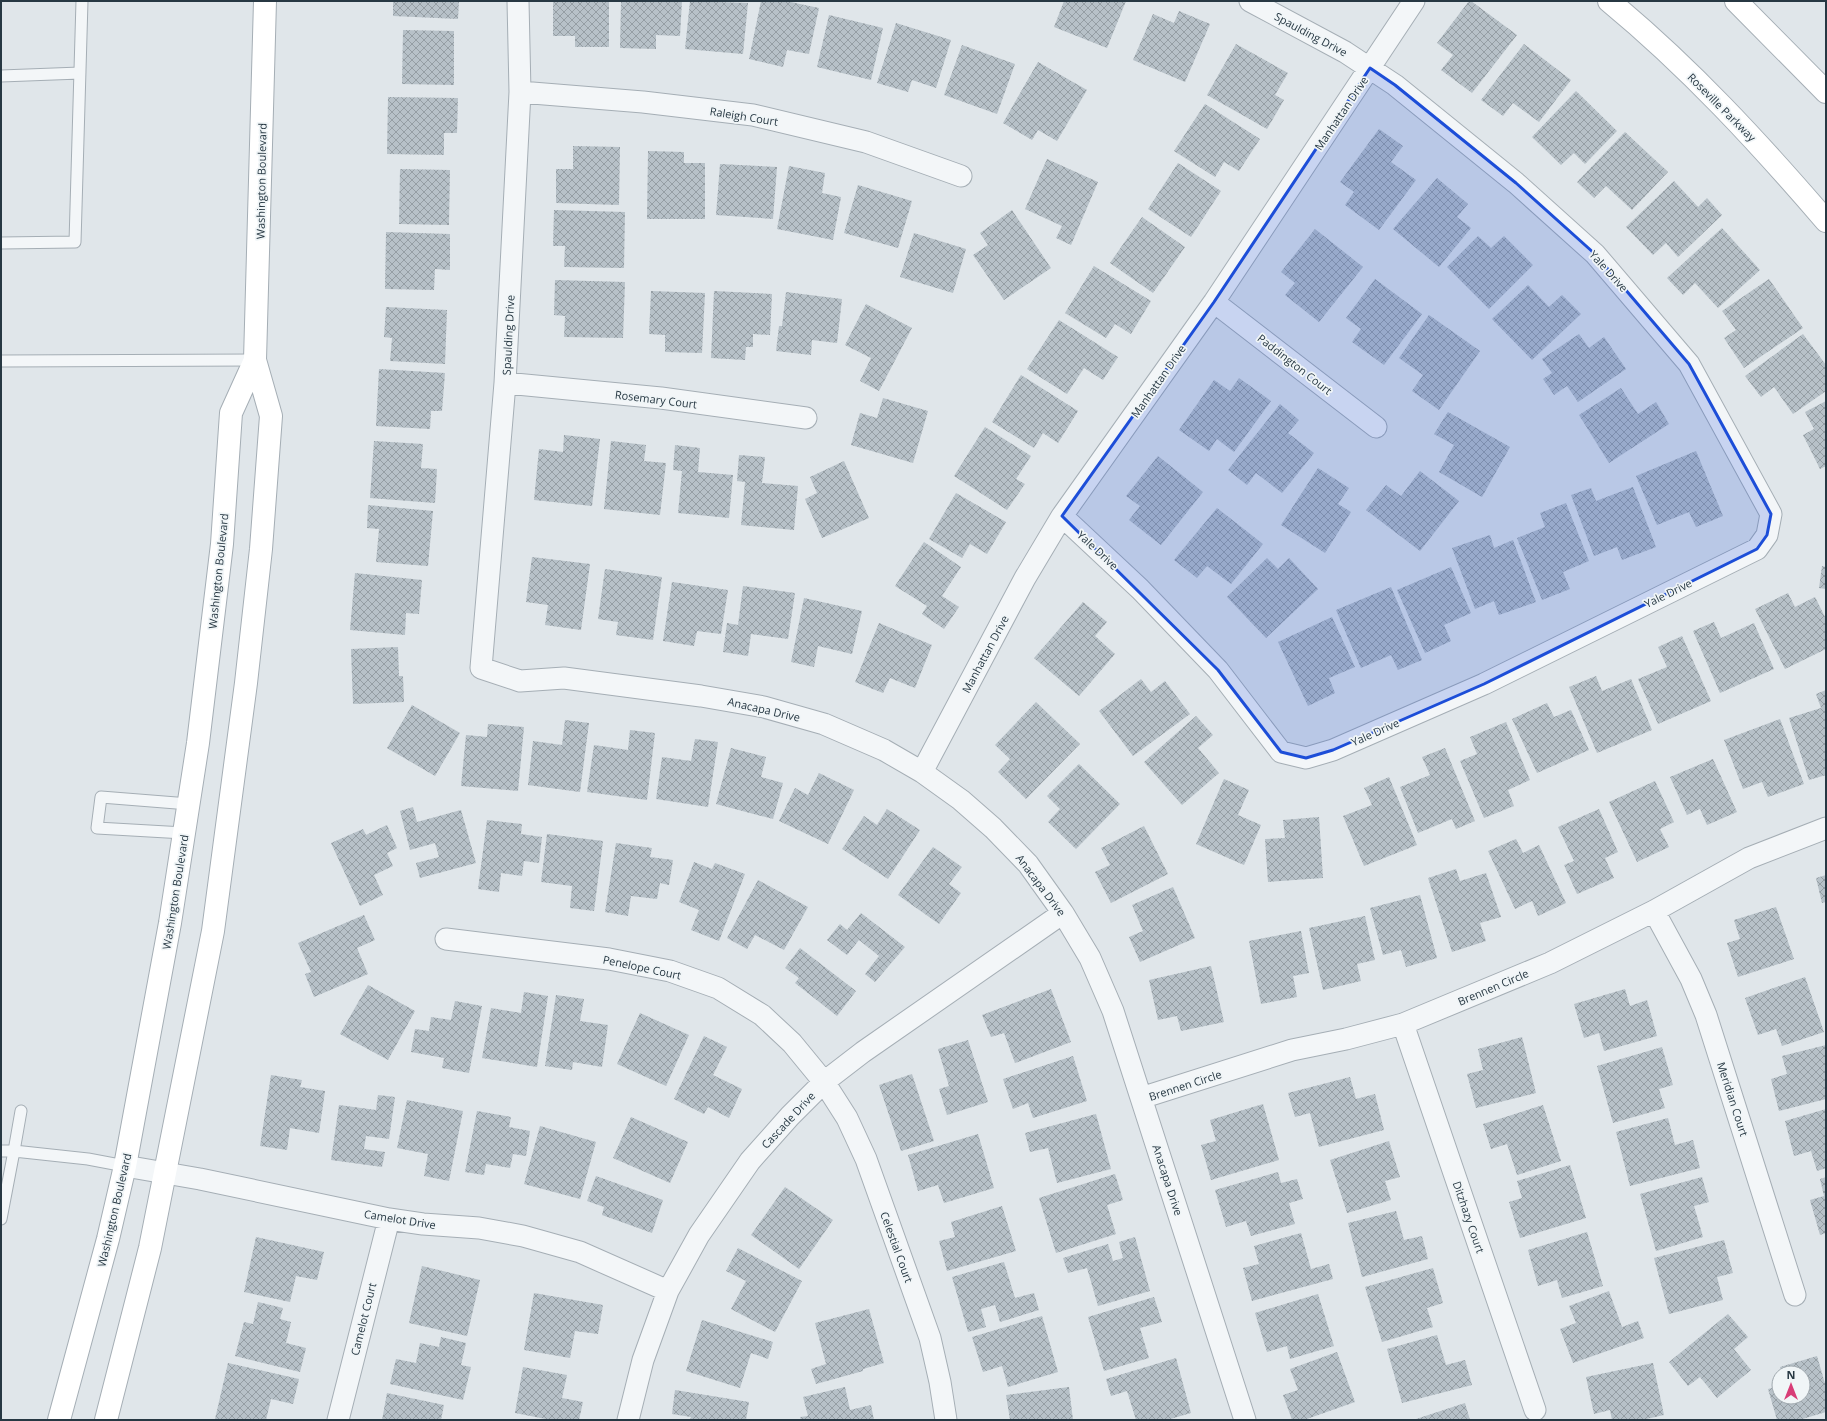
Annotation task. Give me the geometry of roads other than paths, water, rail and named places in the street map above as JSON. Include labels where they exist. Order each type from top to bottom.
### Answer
[{"type":"main road","name":"Washington Boulevard","points":[[106,1420],[150,1248],[213,931],[238,750],[258,580],[271,416],[255,360],[265,1]]},
{"type":"main road","name":"Roseville Parkway","points":[[1609,1],[1667,52],[1726,110],[1778,165],[1826,221]]},
{"type":"main road","points":[[1736,1],[1826,92]]},
{"type":"main road","name":"Washington Boulevard","points":[[59,1420],[108,1238],[125,1166],[170,923],[198,743],[222,544],[231,413],[255,360]]},
{"type":"street","name":"Spaulding Drive","points":[[481,668],[505,383],[520,92],[518,1]]},
{"type":"street","name":"Spaulding Drive","points":[[1250,1],[1345,52],[1370,68]]},
{"type":"street","name":"Manhattan Drive","points":[[922,772],[1025,578],[1062,516],[1214,302],[1414,1]]},
{"type":"street","name":"Yale Drive","points":[[1062,516],[1140,589],[1218,670],[1282,752],[1306,758],[1333,750],[1484,684],[1757,550],[1767,535],[1771,514],[1689,364],[1595,254],[1516,183],[1395,85],[1370,68]]},
{"type":"street","name":"Raleigh Court","points":[[520,92],[643,102],[753,115],[866,142],[961,176]]},
{"type":"street","name":"Paddington Court","points":[[1214,302],[1376,427]]},
{"type":"street","name":"Rosemary Court","points":[[505,383],[661,398],[806,418]]},
{"type":"street","name":"Anacapa Drive","points":[[481,668],[520,681],[564,678],[701,696],[764,707],[824,724],[884,750],[922,772],[961,800],[993,828],[1028,864],[1063,913],[1090,958],[1113,1011],[1245,1420]]},
{"type":"street","name":"Brennen Circle","points":[[1141,1098],[1292,1050],[1346,1039],[1403,1024],[1550,962],[1654,911],[1749,858],[1826,828]]},
{"type":"street","name":"Meridian Court","points":[[1654,911],[1691,979],[1706,1015],[1795,1294]]},
{"type":"street","name":"Cascade Drive","points":[[628,1420],[643,1360],[668,1291],[699,1235],[750,1161],[790,1116],[824,1082],[863,1052],[1063,913]]},
{"type":"street","name":"Penelope Court","points":[[446,939],[609,959],[670,971],[718,988],[762,1015],[792,1043],[824,1082]]},
{"type":"street","name":"Ditzhazy Court","points":[[1403,1024],[1535,1410]]},
{"type":"street","name":"Celestial Court","points":[[824,1082],[847,1118],[866,1159],[877,1189],[930,1338],[940,1382],[946,1420]]},
{"type":"street","name":"Camelot Drive","points":[[125,1166],[389,1219],[423,1224],[479,1228],[523,1236],[580,1252],[668,1291]]},
{"type":"street","name":"Camelot Court","points":[[338,1420],[389,1219]]},
{"type":"lane","points":[[1,243],[75,242],[82,1]]},
{"type":"lane","points":[[1,76],[80,73]]},
{"type":"lane","points":[[1,361],[255,360]]},
{"type":"lane","points":[[184,833],[97,828],[100,797],[189,804]]},
{"type":"lane","points":[[1,1219],[21,1111]]},
{"type":"lane","points":[[1,1151],[88,1159],[125,1166]]}]
